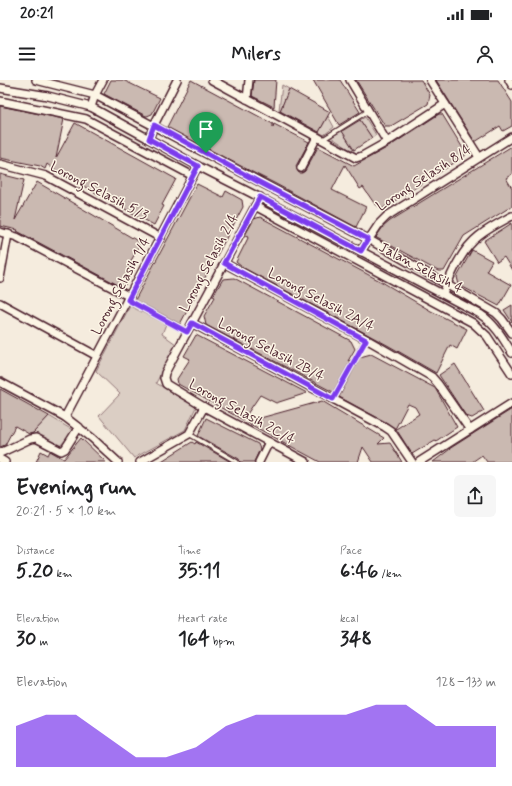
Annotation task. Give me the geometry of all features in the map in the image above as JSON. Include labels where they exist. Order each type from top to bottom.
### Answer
[{"type":"street","points":[[36,80],[49,81],[95,95],[154,125],[368,239],[448,284],[496,313],[512,333]]},
{"type":"street","points":[[91,107],[95,95],[103,80]]},
{"type":"street","points":[[149,139],[154,125],[177,80]]},
{"type":"street","points":[[247,99],[249,80]]},
{"type":"street","points":[[350,80],[387,142]]},
{"type":"street","points":[[430,80],[479,157]]},
{"type":"street","points":[[509,80],[512,85]]},
{"type":"street","points":[[48,96],[49,81]]},
{"type":"street","points":[[214,81],[356,158],[387,142],[445,104]]},
{"type":"street","name":"Jalan Selasih 4","points":[[0,88],[48,96],[91,107],[198,166],[251,192],[443,294],[488,320],[498,331],[512,353]]},
{"type":"street","points":[[0,101],[77,116],[94,122],[193,176]]},
{"type":"street","name":"Lorong Selasih 8/4","points":[[361,251],[378,224],[386,216],[512,137]]},
{"type":"street","points":[[301,168],[320,138]]},
{"type":"street","name":"Lorong Selasih 5/3","points":[[0,164],[46,176],[161,238]]},
{"type":"street","name":"Lorong Selasih 1/4","points":[[65,418],[198,166]]},
{"type":"street","points":[[251,192],[257,181]]},
{"type":"street","name":"Lorong Selasih 2/4","points":[[166,384],[164,378],[165,373],[260,197]]},
{"type":"street","points":[[255,206],[473,323],[487,336],[512,374]]},
{"type":"street","points":[[443,294],[462,257],[472,243],[479,236],[512,216]]},
{"type":"street","points":[[0,278],[4,233],[17,237],[129,298]]},
{"type":"street","name":"Lorong Selasih 2A/4","points":[[224,263],[432,377],[470,430]]},
{"type":"street","points":[[0,303],[97,356]]},
{"type":"street","name":"Lorong Selasih 2B/4","points":[[192,323],[385,427],[391,431],[412,462]]},
{"type":"street","points":[[0,382],[79,427],[118,462]]},
{"type":"street","name":"Lorong Selasih 2C/4","points":[[166,384],[204,407],[306,462]]},
{"type":"street","points":[[419,462],[512,403]]},
{"type":"street","points":[[140,462],[189,434],[204,407]]},
{"type":"street","points":[[0,453],[30,438],[36,438],[61,451],[65,449],[79,427]]},
{"type":"street","points":[[259,462],[269,442]]},
{"type":"street","points":[[0,459],[6,462]]},
{"type":"lane","points":[[320,138],[368,111]]},
{"type":"lane","points":[[129,298],[187,332]]},
{"type":"lane","points":[[333,399],[366,340]]},
{"type":"lane","points":[[189,434],[237,462]]},
{"type":"shaded area","points":[[282,85],[289,89],[280,111],[279,110]]},
{"type":"shaded area","points":[[328,116],[334,127],[324,135],[319,132]]},
{"type":"shaded area","points":[[365,117],[376,135],[372,138],[360,120]]},
{"type":"shaded area","points":[[342,131],[354,150],[349,149],[331,137]]},
{"type":"shaded area","points":[[130,306],[166,324],[162,334],[176,344],[156,383],[196,407],[185,430],[134,458],[99,416],[120,394],[96,371]]},
{"type":"shaded area","points":[[49,416],[74,431],[57,449],[31,435]]},
{"type":"building","points":[[111,80],[123,80],[160,98],[152,114],[146,116],[104,94]]},
{"type":"building","points":[[191,80],[273,124],[273,127],[274,124],[309,142],[296,166],[299,173],[305,171],[318,147],[354,166],[390,146],[439,114],[442,114],[464,150],[465,156],[382,209],[374,203],[363,187],[360,189],[345,165],[332,190],[366,207],[356,227],[167,127]]},
{"type":"building","points":[[254,80],[276,80],[274,107],[252,96]]},
{"type":"building","points":[[313,80],[340,80],[360,112],[339,125]]},
{"type":"building","points":[[356,80],[421,80],[430,95],[428,104],[391,126],[385,126]]},
{"type":"building","points":[[436,80],[498,80],[512,102],[512,126],[503,131],[500,126],[475,142]]},
{"type":"building","points":[[289,89],[330,112],[319,132],[280,111]]},
{"type":"building","points":[[0,106],[64,119],[56,158],[75,123],[176,179],[162,205],[164,206],[154,225],[56,171],[47,164],[45,169],[40,166],[0,158]]},
{"type":"building","points":[[360,120],[372,138],[354,150],[342,131]]},
{"type":"building","points":[[512,146],[512,174],[506,178],[512,188],[512,206],[464,236],[444,271],[438,271],[376,237],[383,227],[390,221]]},
{"type":"building","points":[[0,174],[24,180],[15,220],[37,182],[141,243],[128,266],[134,269],[126,284],[120,286],[17,231],[18,230],[0,226]]},
{"type":"building","points":[[197,184],[223,197],[226,191],[242,200],[243,207],[180,324],[135,300]]},
{"type":"building","points":[[260,217],[382,282],[431,311],[467,329],[457,349],[450,345],[436,373],[242,267],[236,262],[249,236],[245,235],[254,219]]},
{"type":"building","points":[[512,223],[512,270],[504,257],[497,262],[484,241]]},
{"type":"building","points":[[472,250],[492,261],[486,271],[511,285],[499,306],[459,285],[457,277]]},
{"type":"building","points":[[234,278],[351,341],[355,349],[348,361],[351,360],[333,392],[206,325],[204,316],[223,279]]},
{"type":"building","points":[[512,305],[512,322],[504,310]]},
{"type":"building","points":[[196,335],[307,393],[276,403],[260,395],[243,420],[178,384],[177,379],[190,359],[184,356]]},
{"type":"building","points":[[371,354],[435,388],[457,427],[436,441],[435,440],[412,454],[396,429],[419,414],[415,407],[408,404],[395,429],[387,423],[339,397],[360,357]]},
{"type":"building","points":[[455,364],[484,411],[472,418],[466,416],[439,375]]},
{"type":"building","points":[[0,389],[49,416],[33,433],[29,434],[15,426],[5,445],[0,447]]},
{"type":"building","points":[[322,401],[384,438],[378,444],[390,443],[402,462],[373,462],[363,447],[358,462],[320,462],[246,422]]},
{"type":"building","points":[[512,409],[512,462],[487,462],[482,455],[472,462],[433,462],[449,449]]},
{"type":"building","points":[[206,418],[258,444],[260,449],[254,462],[240,462],[239,459],[198,436]]},
{"type":"building","points":[[81,438],[106,462],[36,462],[41,451],[48,455],[50,451],[64,459]]},
{"type":"building","points":[[192,442],[195,444],[196,442],[231,462],[160,462]]},
{"type":"route","points":[[154,125],[206,153],[368,239],[361,251],[260,197],[224,263],[366,340],[333,399],[192,323],[187,332],[128,300],[198,166],[149,139],[154,125]]}]
